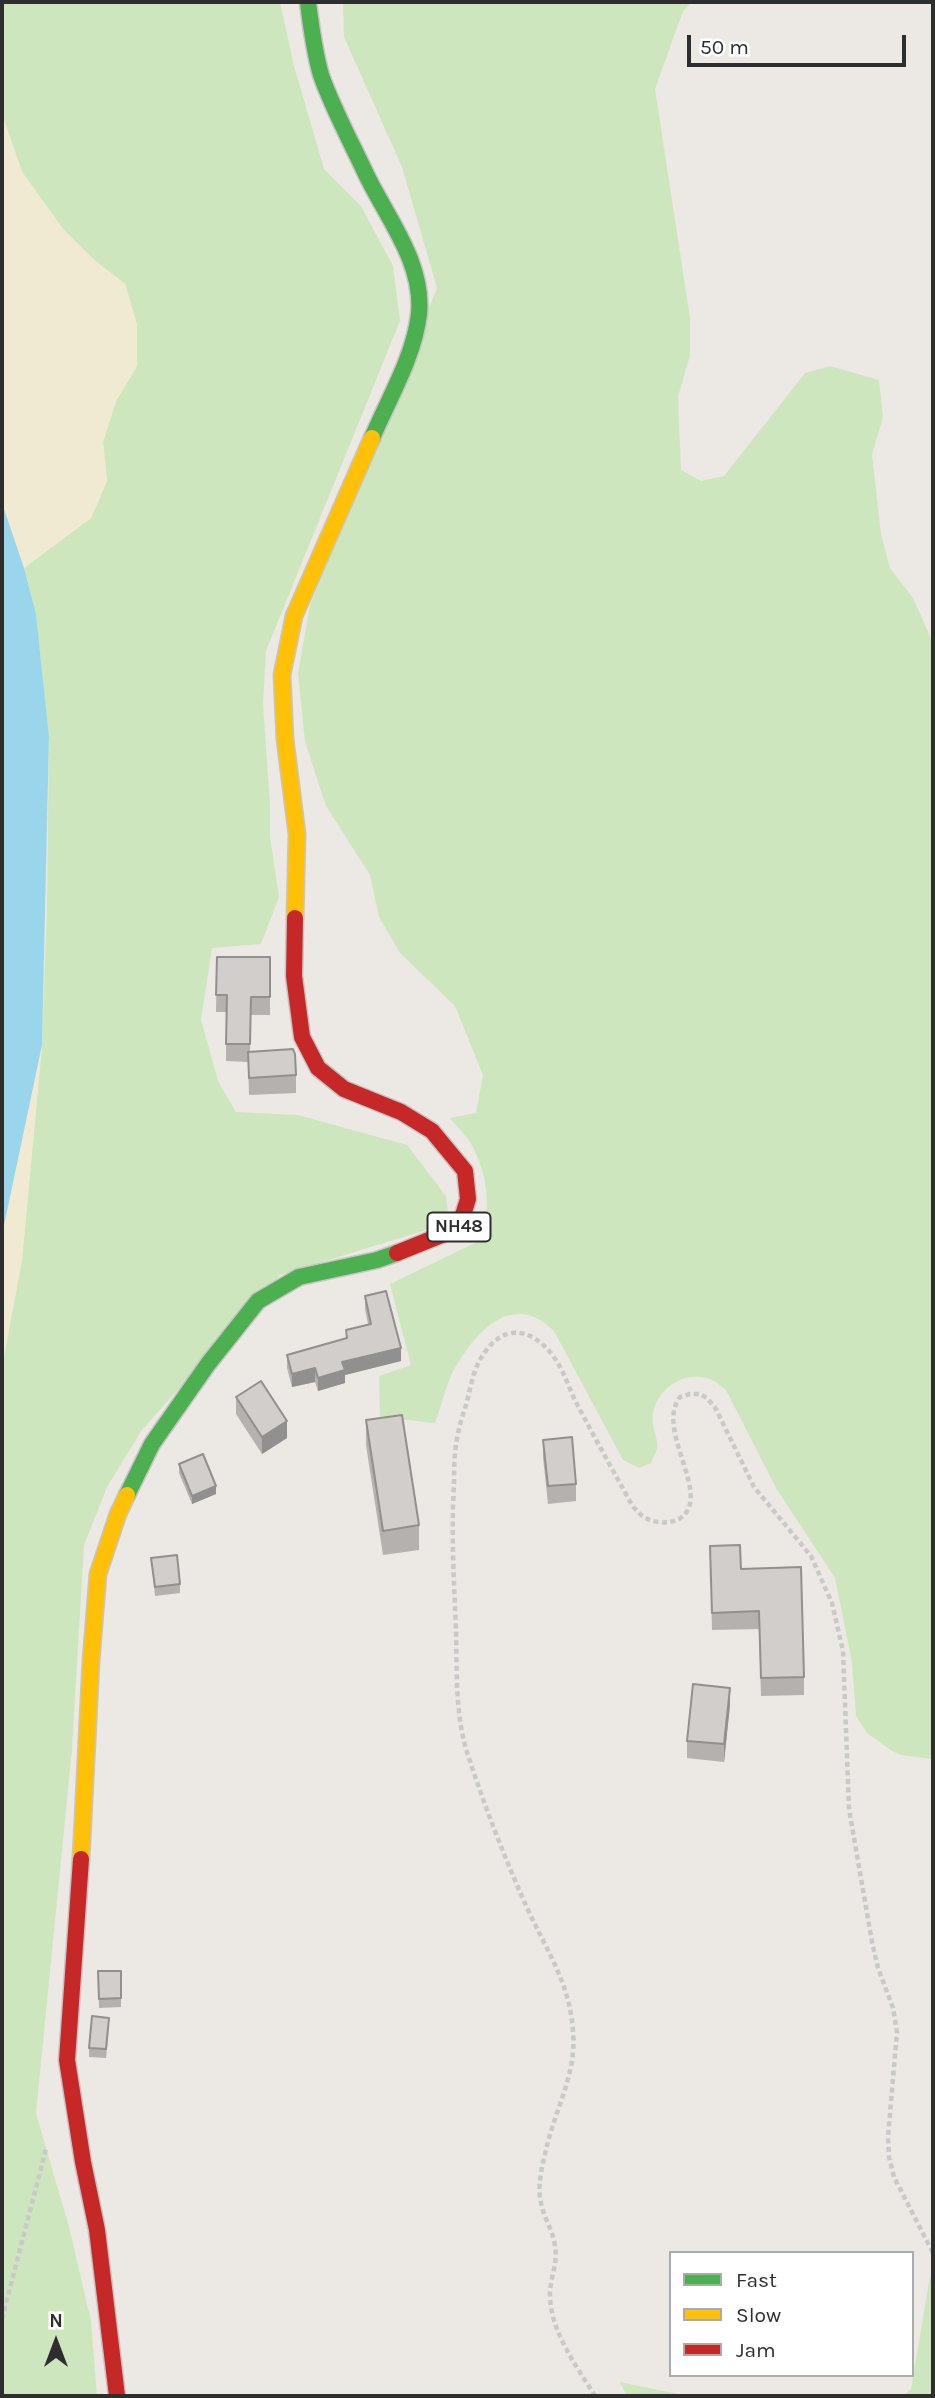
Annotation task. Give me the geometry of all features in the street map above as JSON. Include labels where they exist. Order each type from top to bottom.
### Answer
[{"type":"highway","name":"NH48","points":[[117,2396],[97,2230],[67,2060],[98,1574],[118,1514],[152,1444],[208,1364],[258,1301],[299,1278],[377,1261],[459,1228],[468,1199],[465,1171],[432,1131],[401,1112],[344,1089],[318,1068],[302,1037],[294,976],[297,834],[285,740],[282,676],[294,616],[412,348],[419,313],[418,282],[406,249],[366,174],[322,77],[312,37],[308,2]]},
{"type":"path","points":[[595,2396],[561,2340],[555,2321],[551,2292],[556,2254],[554,2236],[540,2201],[541,2172],[547,2144],[565,2093],[572,2059],[574,2033],[569,2003],[562,1976],[528,1909],[484,1799],[466,1748],[458,1703],[451,1524],[456,1441],[476,1366],[495,1340],[506,1334],[520,1331],[535,1338],[549,1350],[561,1367],[575,1400],[629,1499],[647,1520],[668,1522],[680,1518],[688,1509],[691,1496],[689,1481],[673,1427],[672,1414],[680,1397],[700,1394],[716,1409],[754,1487],[811,1556],[832,1603],[843,1651],[849,1809],[872,1942],[878,1968],[893,2008],[897,2032],[888,2137],[889,2157],[894,2177],[933,2253]]},
{"type":"path","points":[[2,2319],[48,2143]]},
{"type":"green space","points":[[2,2],[280,2],[294,66],[324,169],[361,206],[393,266],[400,321],[266,651],[263,704],[270,837],[279,897],[261,944],[212,948],[201,1020],[218,1081],[236,1112],[298,1115],[407,1145],[446,1196],[448,1212],[439,1226],[280,1275],[142,1430],[107,1487],[84,1545],[72,1749],[36,2113],[69,2227],[91,2321],[97,2396],[2,2396],[2,1367],[22,1260],[42,1045],[47,906],[49,736],[36,614],[24,568],[91,518],[107,481],[103,442],[116,401],[137,366],[137,325],[125,284],[93,259],[63,229],[22,172],[2,114]]},
{"type":"green space","points":[[343,2],[692,2],[683,11],[655,89],[690,318],[690,355],[678,397],[681,470],[701,481],[724,476],[805,373],[830,366],[879,380],[883,417],[872,454],[881,534],[890,568],[913,598],[933,643],[932,1759],[901,1755],[892,1751],[867,1733],[856,1716],[852,1663],[835,1578],[776,1488],[726,1390],[714,1381],[703,1377],[685,1378],[663,1393],[653,1415],[656,1450],[651,1463],[639,1468],[623,1460],[554,1331],[525,1314],[511,1315],[486,1328],[465,1352],[449,1380],[435,1423],[380,1417],[379,1376],[411,1365],[390,1284],[479,1241],[486,1218],[487,1195],[483,1172],[474,1149],[450,1118],[476,1113],[483,1075],[455,1006],[400,953],[379,917],[370,875],[326,806],[305,742],[298,673],[310,605],[437,288],[402,167],[344,37]]},
{"type":"green space","points":[[930,2276],[933,2283],[933,2396],[903,2396],[911,2389]]},
{"type":"green space","points":[[620,2382],[688,2396],[627,2396]]},
{"type":"sand","points":[[2,114],[22,172],[63,229],[93,259],[125,284],[137,325],[137,366],[116,401],[103,442],[107,481],[91,518],[24,568],[2,503]]},
{"type":"sand","points":[[42,1045],[22,1260],[2,1367],[2,1235]]},
{"type":"water","points":[[2,503],[36,614],[49,736],[42,1045],[2,1235]]},
{"type":"building","points":[[217,957],[270,957],[270,997],[251,997],[250,1044],[226,1044],[227,995],[216,995]]},
{"type":"building","points":[[293,1049],[296,1075],[249,1078],[248,1052]]},
{"type":"building","points":[[386,1291],[401,1348],[342,1362],[345,1370],[318,1378],[315,1368],[292,1374],[287,1355],[347,1338],[346,1330],[371,1324],[365,1296]]},
{"type":"building","points":[[261,1381],[287,1421],[262,1437],[236,1397]]},
{"type":"building","points":[[402,1415],[419,1525],[383,1531],[366,1420]]},
{"type":"building","points":[[572,1437],[576,1484],[548,1486],[543,1440]]},
{"type":"building","points":[[203,1454],[216,1486],[192,1496],[179,1464]]},
{"type":"building","points":[[740,1545],[741,1569],[801,1567],[804,1677],[761,1678],[759,1611],[712,1613],[710,1546]]},
{"type":"building","points":[[177,1555],[180,1584],[155,1587],[151,1558]]},
{"type":"building","points":[[693,1684],[730,1688],[724,1744],[687,1741]]},
{"type":"building","points":[[98,1971],[121,1971],[121,1998],[99,1999]]},
{"type":"building","points":[[92,2016],[109,2018],[106,2049],[89,2048]]},
{"type":"traffic: fast","points":[[308,2],[316,57],[325,87],[365,172],[402,240],[416,276],[419,295],[419,314],[412,346],[372,438]]},
{"type":"traffic: fast","points":[[127,1495],[152,1444],[208,1364],[258,1301],[299,1277],[397,1253]]},
{"type":"traffic: slow","points":[[295,918],[297,834],[285,739],[282,675],[294,616],[372,438]]},
{"type":"traffic: slow","points":[[81,1859],[98,1574],[127,1495]]},
{"type":"traffic: jam","points":[[295,918],[294,976],[302,1037],[318,1068],[344,1089],[401,1112],[432,1131],[465,1171],[468,1199],[459,1228],[397,1253]]},
{"type":"traffic: jam","points":[[81,1859],[67,2060],[97,2230],[117,2396]]}]
